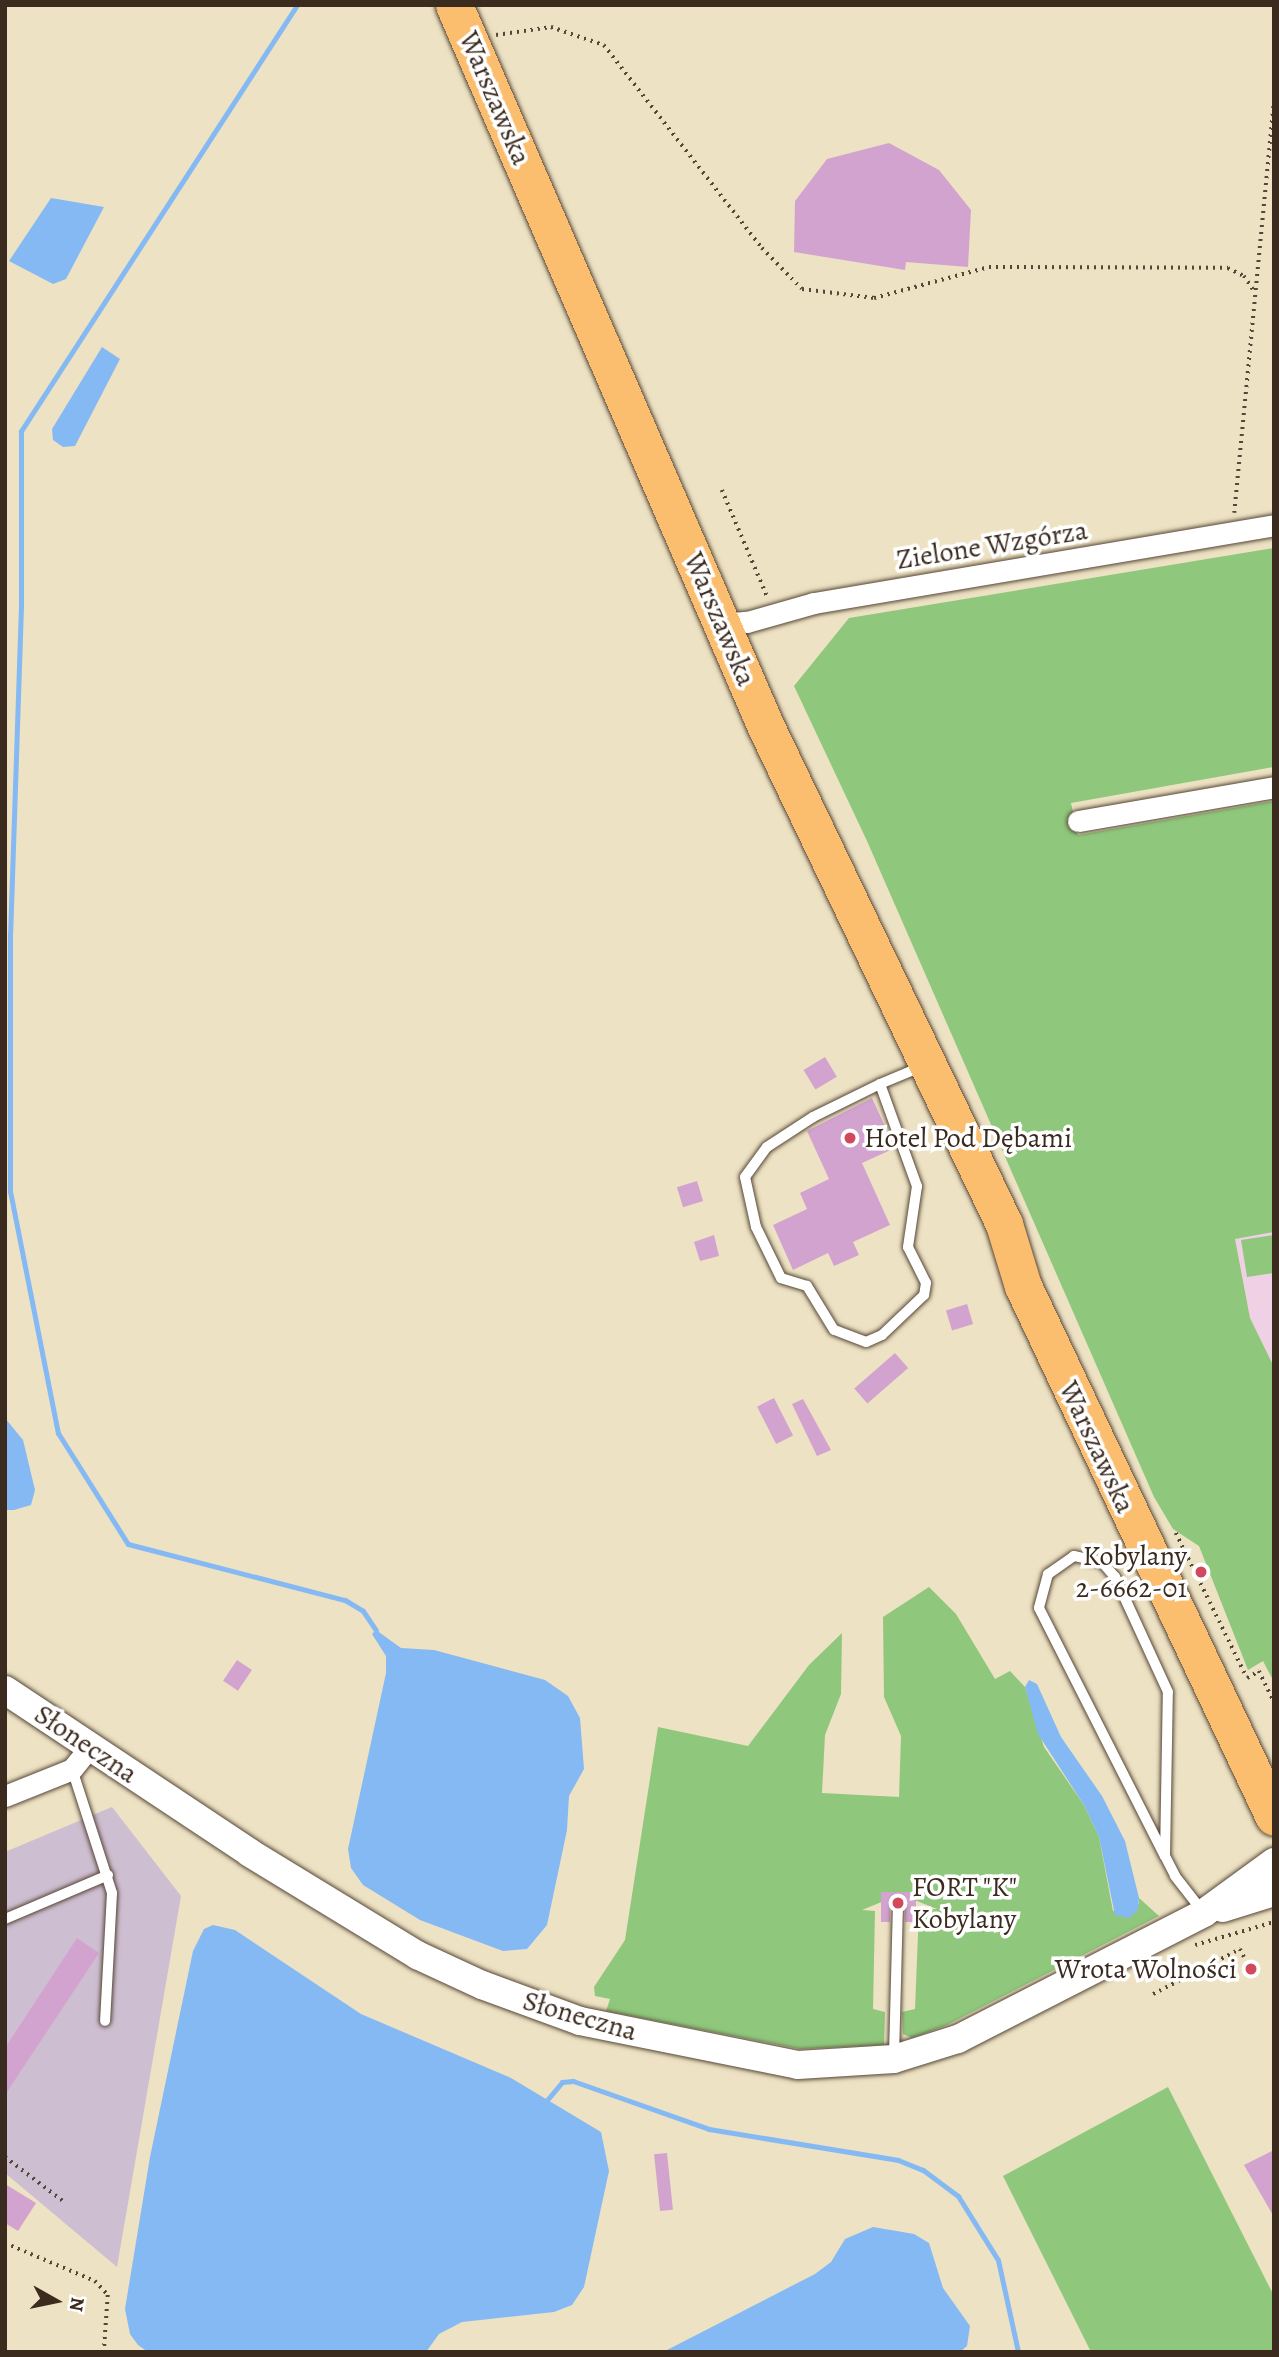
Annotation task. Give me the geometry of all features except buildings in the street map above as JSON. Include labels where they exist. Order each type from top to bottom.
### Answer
[{"type":"highway","name":"Warszawska","points":[[454,5],[722,624],[1004,1224],[1023,1286],[1274,1817]]},
{"type":"highway","name":"Warszawska","points":[[1004,1224],[1043,1276],[1274,1761]]},
{"type":"street","name":"Zielone Wzgórza","points":[[722,624],[814,603],[1274,525]]},
{"type":"street","points":[[1078,821],[1274,787]]},
{"type":"street","name":"Słoneczna","points":[[5,1690],[368,1928],[523,2001],[622,2031],[798,2066],[894,2059],[958,2039],[1204,1913],[1274,1862]]},
{"type":"street","points":[[5,1796],[72,1769],[90,1747]]},
{"type":"street","name":"Słoneczna","points":[[1204,1913],[1274,1892]]},
{"type":"lane","points":[[880,1084],[915,1177],[916,1209],[908,1247],[926,1283],[924,1295],[882,1335],[866,1342],[834,1330],[807,1286],[781,1278],[753,1217],[745,1177],[767,1147],[813,1117],[880,1084],[928,1063]]},
{"type":"lane","points":[[1165,1856],[1168,1692],[1115,1577],[1102,1562],[1074,1556],[1048,1574],[1039,1608],[1165,1856],[1204,1913]]},
{"type":"lane","points":[[72,1769],[112,1893],[105,2021]]},
{"type":"lane","points":[[5,1919],[108,1875]]},
{"type":"lane","points":[[894,2059],[898,1903]]},
{"type":"path","points":[[472,46],[506,30],[551,27],[604,45],[762,248],[802,289],[874,298],[989,267],[1228,268],[1244,276],[1254,290]]},
{"type":"path","points":[[1233,533],[1274,96]]},
{"type":"path","points":[[722,491],[775,614]]},
{"type":"path","points":[[1176,1533],[1247,1678],[1259,1671],[1274,1702]]},
{"type":"path","points":[[1192,1945],[1274,1923]]},
{"type":"path","points":[[1153,1994],[1240,1949],[1244,1957]]},
{"type":"path","points":[[5,2157],[63,2201]]},
{"type":"path","points":[[5,2243],[95,2281],[108,2295],[104,2352]]},
{"type":"shaded area","points":[[1274,1232],[1274,1367],[1250,1318],[1235,1238]]},
{"type":"shaded area","points":[[112,1807],[181,1896],[117,2267],[5,2173],[5,1852]]},
{"type":"green space","points":[[1274,548],[1274,767],[1071,803],[1078,835],[1274,801],[1274,1232],[1235,1239],[1250,1318],[1274,1367],[1274,1682],[1263,1661],[1248,1670],[1199,1546],[1173,1529],[1154,1497],[867,841],[794,686],[849,618]]},
{"type":"green space","points":[[1274,1235],[1274,1273],[1247,1277],[1241,1240]]},
{"type":"green space","points":[[929,1587],[956,1614],[995,1679],[1010,1671],[1025,1687],[1044,1747],[1084,1805],[1099,1837],[1113,1911],[1139,1904],[1139,1898],[1159,1916],[947,2025],[912,2038],[903,2034],[902,2012],[915,2009],[919,1910],[937,1909],[917,1901],[884,1901],[862,1910],[875,1911],[873,2009],[885,2012],[884,2045],[800,2049],[606,2011],[610,1999],[595,1996],[594,1987],[625,1940],[658,1727],[748,1746],[809,1665],[842,1633],[841,1694],[825,1735],[822,1793],[899,1797],[901,1736],[884,1697],[883,1617]]},
{"type":"green space","points":[[1168,2087],[1274,2296],[1272,2352],[1091,2352],[1003,2176]]},
{"type":"water","points":[[51,198],[104,207],[66,279],[53,284],[9,261]]},
{"type":"water","points":[[102,347],[120,359],[75,446],[63,447],[53,440],[52,429]]},
{"type":"water","points":[[5,1418],[23,1440],[35,1490],[31,1505],[14,1510],[5,1510]]},
{"type":"water","points":[[376,1630],[401,1648],[434,1650],[545,1680],[568,1696],[580,1718],[584,1769],[569,1796],[567,1830],[547,1925],[527,1949],[503,1951],[420,1920],[363,1885],[351,1868],[348,1849],[386,1673],[386,1656],[372,1634]]},
{"type":"water","points":[[1029,1680],[1037,1684],[1061,1737],[1102,1796],[1125,1841],[1139,1898],[1138,1910],[1129,1918],[1115,1915],[1099,1837],[1084,1805],[1038,1734],[1025,1687]]},
{"type":"water","points":[[213,1925],[235,1930],[361,2014],[511,2078],[601,2132],[609,2171],[584,2287],[572,2305],[554,2312],[462,2322],[439,2334],[426,2352],[148,2352],[138,2345],[130,2334],[125,2309],[150,2157],[193,1951],[204,1929]]},
{"type":"water","points":[[873,2227],[914,2234],[929,2243],[943,2288],[970,2326],[967,2346],[960,2352],[663,2352],[815,2274],[831,2262],[845,2239]]},
{"type":"waterway","points":[[297,5],[21,431],[21,606],[10,933],[10,1191],[58,1433],[128,1544],[345,1600],[363,1611],[376,1630]]},
{"type":"waterway","points":[[542,2106],[562,2082],[573,2081],[709,2129],[898,2160],[923,2170],[958,2196],[998,2260],[1018,2352]]},
{"type":"place","name":"Hotel Pod Dębami","points":[[850,1138]]},
{"type":"place","name":"Kobylany 2-6662-01","points":[[1201,1572]]},
{"type":"place","name":"FORT \"K\" Kobylany","points":[[898,1903]]},
{"type":"place","name":"Wrota Wolności","points":[[1251,1969]]}]
